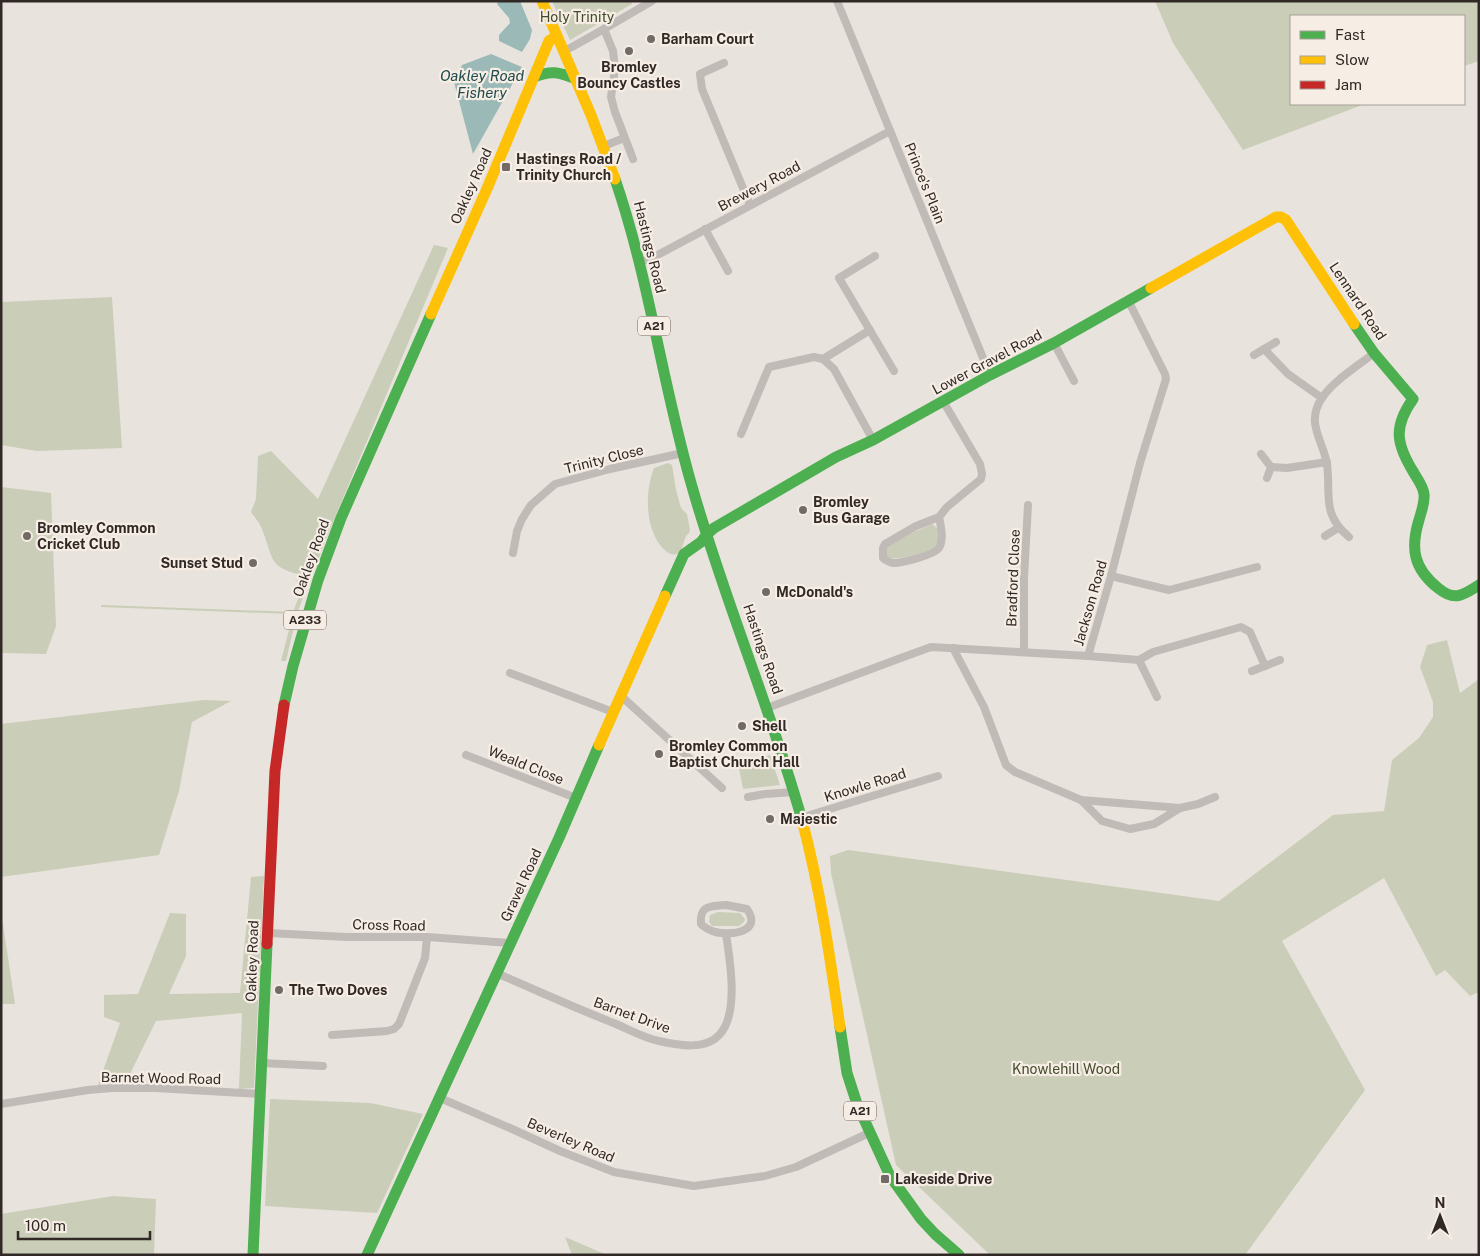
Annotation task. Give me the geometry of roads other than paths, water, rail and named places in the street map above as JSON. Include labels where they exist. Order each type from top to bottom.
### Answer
[{"type":"main road","name":"A21","points":[[542,1],[557,36]]},
{"type":"main road","name":"Hastings Road","points":[[557,36],[604,146],[623,202],[640,262],[704,538],[767,708],[794,792],[817,885],[847,1073],[857,1104],[890,1176],[921,1219],[956,1254]]},
{"type":"main road","name":"Oakley Road","points":[[253,1255],[275,771],[278,741],[289,682],[304,624],[341,518],[486,190],[549,41],[557,36]]},
{"type":"main road","points":[[534,77],[555,71],[576,79]]},
{"type":"main road","name":"Lower Gravel Road","points":[[704,538],[714,528],[836,457],[873,440],[990,375],[1054,344],[1276,217],[1282,217]]},
{"type":"main road","name":"Lennard Road","points":[[1282,217],[1286,220],[1374,353],[1413,399],[1402,416],[1399,436],[1403,454],[1419,481],[1424,494],[1423,509],[1416,528],[1413,544],[1415,559],[1423,575],[1449,597],[1457,598],[1479,585]]},
{"type":"main road","name":"Gravel Road","points":[[367,1255],[511,943],[684,554],[704,538]]},
{"type":"street","points":[[564,51],[652,1]]},
{"type":"street","name":"Prince's Plain","points":[[837,1],[990,375]]},
{"type":"street","points":[[604,29],[613,51],[615,69],[611,97],[633,159]]},
{"type":"street","points":[[724,62],[700,74],[702,89],[750,205]]},
{"type":"street","name":"Brewery Road","points":[[640,262],[650,259],[890,131]]},
{"type":"street","points":[[604,146],[624,138]]},
{"type":"street","points":[[704,229],[728,271]]},
{"type":"street","points":[[875,256],[839,278],[894,371]]},
{"type":"street","name":"Jackson Road","points":[[767,708],[931,647],[1088,656],[1140,463],[1166,379],[1128,300]]},
{"type":"street","points":[[823,359],[870,330]]},
{"type":"street","points":[[1254,355],[1276,342]]},
{"type":"street","points":[[1054,344],[1074,381]]},
{"type":"street","points":[[1264,349],[1288,374],[1322,398]]},
{"type":"street","points":[[1348,537],[1338,528],[1328,502],[1327,462],[1317,436],[1315,422],[1318,405],[1332,386],[1374,353]]},
{"type":"street","points":[[741,434],[769,367],[814,357],[823,359],[834,369],[873,440]]},
{"type":"street","points":[[939,517],[942,532],[938,550],[931,554],[896,563],[886,561],[883,558],[885,544],[916,526],[939,517],[947,507],[981,479],[980,464],[943,401]]},
{"type":"street","name":"Trinity Close","points":[[513,553],[517,531],[522,519],[531,505],[555,484],[610,469],[683,453]]},
{"type":"street","points":[[1261,454],[1271,467],[1287,468],[1327,462]]},
{"type":"street","points":[[1267,478],[1271,467]]},
{"type":"street","name":"Bradford Close","points":[[1024,652],[1024,578],[1028,505]]},
{"type":"street","points":[[1325,536],[1338,528]]},
{"type":"street","points":[[1110,576],[1169,590],[1257,567]]},
{"type":"street","points":[[1088,656],[1139,660],[1153,652],[1241,627],[1250,632],[1265,666]]},
{"type":"street","points":[[953,648],[984,708],[1006,765],[1015,772],[1081,800],[1180,808],[1198,804],[1215,797]]},
{"type":"street","points":[[1139,660],[1157,697]]},
{"type":"street","points":[[1252,671],[1280,660]]},
{"type":"street","points":[[510,673],[613,712]]},
{"type":"street","points":[[620,695],[722,788]]},
{"type":"street","name":"Weald Close","points":[[466,754],[576,798]]},
{"type":"street","name":"Knowle Road","points":[[800,818],[938,776]]},
{"type":"street","points":[[748,797],[794,792]]},
{"type":"street","points":[[1081,800],[1102,821],[1130,829],[1154,824],[1180,808]]},
{"type":"street","points":[[713,906],[747,908],[752,919],[747,929],[741,932],[726,934],[707,929],[701,924],[700,916],[702,912],[706,908],[713,906]]},
{"type":"street","name":"Cross Road","points":[[268,933],[347,937],[426,937],[505,941],[511,943]]},
{"type":"street","name":"Barnet Drive","points":[[496,973],[656,1041],[700,1045],[714,1040],[720,1035],[728,1020],[732,969],[726,934]]},
{"type":"street","points":[[332,1035],[386,1031],[394,1029],[399,1024],[425,958],[426,937]]},
{"type":"street","points":[[262,1063],[323,1066]]},
{"type":"street","name":"Barnet Wood Road","points":[[1,1104],[112,1088],[155,1088],[260,1094]]},
{"type":"street","name":"Beverley Road","points":[[440,1098],[560,1151],[614,1172],[694,1186],[765,1176],[796,1167],[869,1133]]},
{"type":"water","name":"Oakley Road Fishery","points":[[498,1],[520,1],[532,30],[530,39],[522,52],[499,41],[499,35],[510,23],[509,18],[497,4]]},
{"type":"water","name":"Oakley Road Fishery","points":[[491,54],[522,67],[473,154],[454,82],[462,65]]},
{"type":"place","name":"Barham Court","points":[[651,39]]},
{"type":"place","name":"Bromley Bouncy Castles","points":[[629,51]]},
{"type":"place","name":"Hastings Road / Trinity Church","points":[[506,167]]},
{"type":"place","name":"Bromley Bus Garage","points":[[803,510]]},
{"type":"place","name":"Bromley Common Cricket Club","points":[[27,536]]},
{"type":"place","name":"Sunset Stud","points":[[253,563]]},
{"type":"place","name":"McDonald's","points":[[766,592]]},
{"type":"place","name":"Shell","points":[[742,726]]},
{"type":"place","name":"Bromley Common Baptist Church Hall","points":[[659,754]]},
{"type":"place","name":"Majestic","points":[[770,819]]},
{"type":"place","name":"The Two Doves","points":[[279,990]]},
{"type":"place","name":"Lakeside Drive","points":[[885,1179]]},
{"type":"park label","name":"Holy Trinity","points":[[577,17]]},
{"type":"park label","name":"Knowlehill Wood","points":[[1066,1069]]}]
